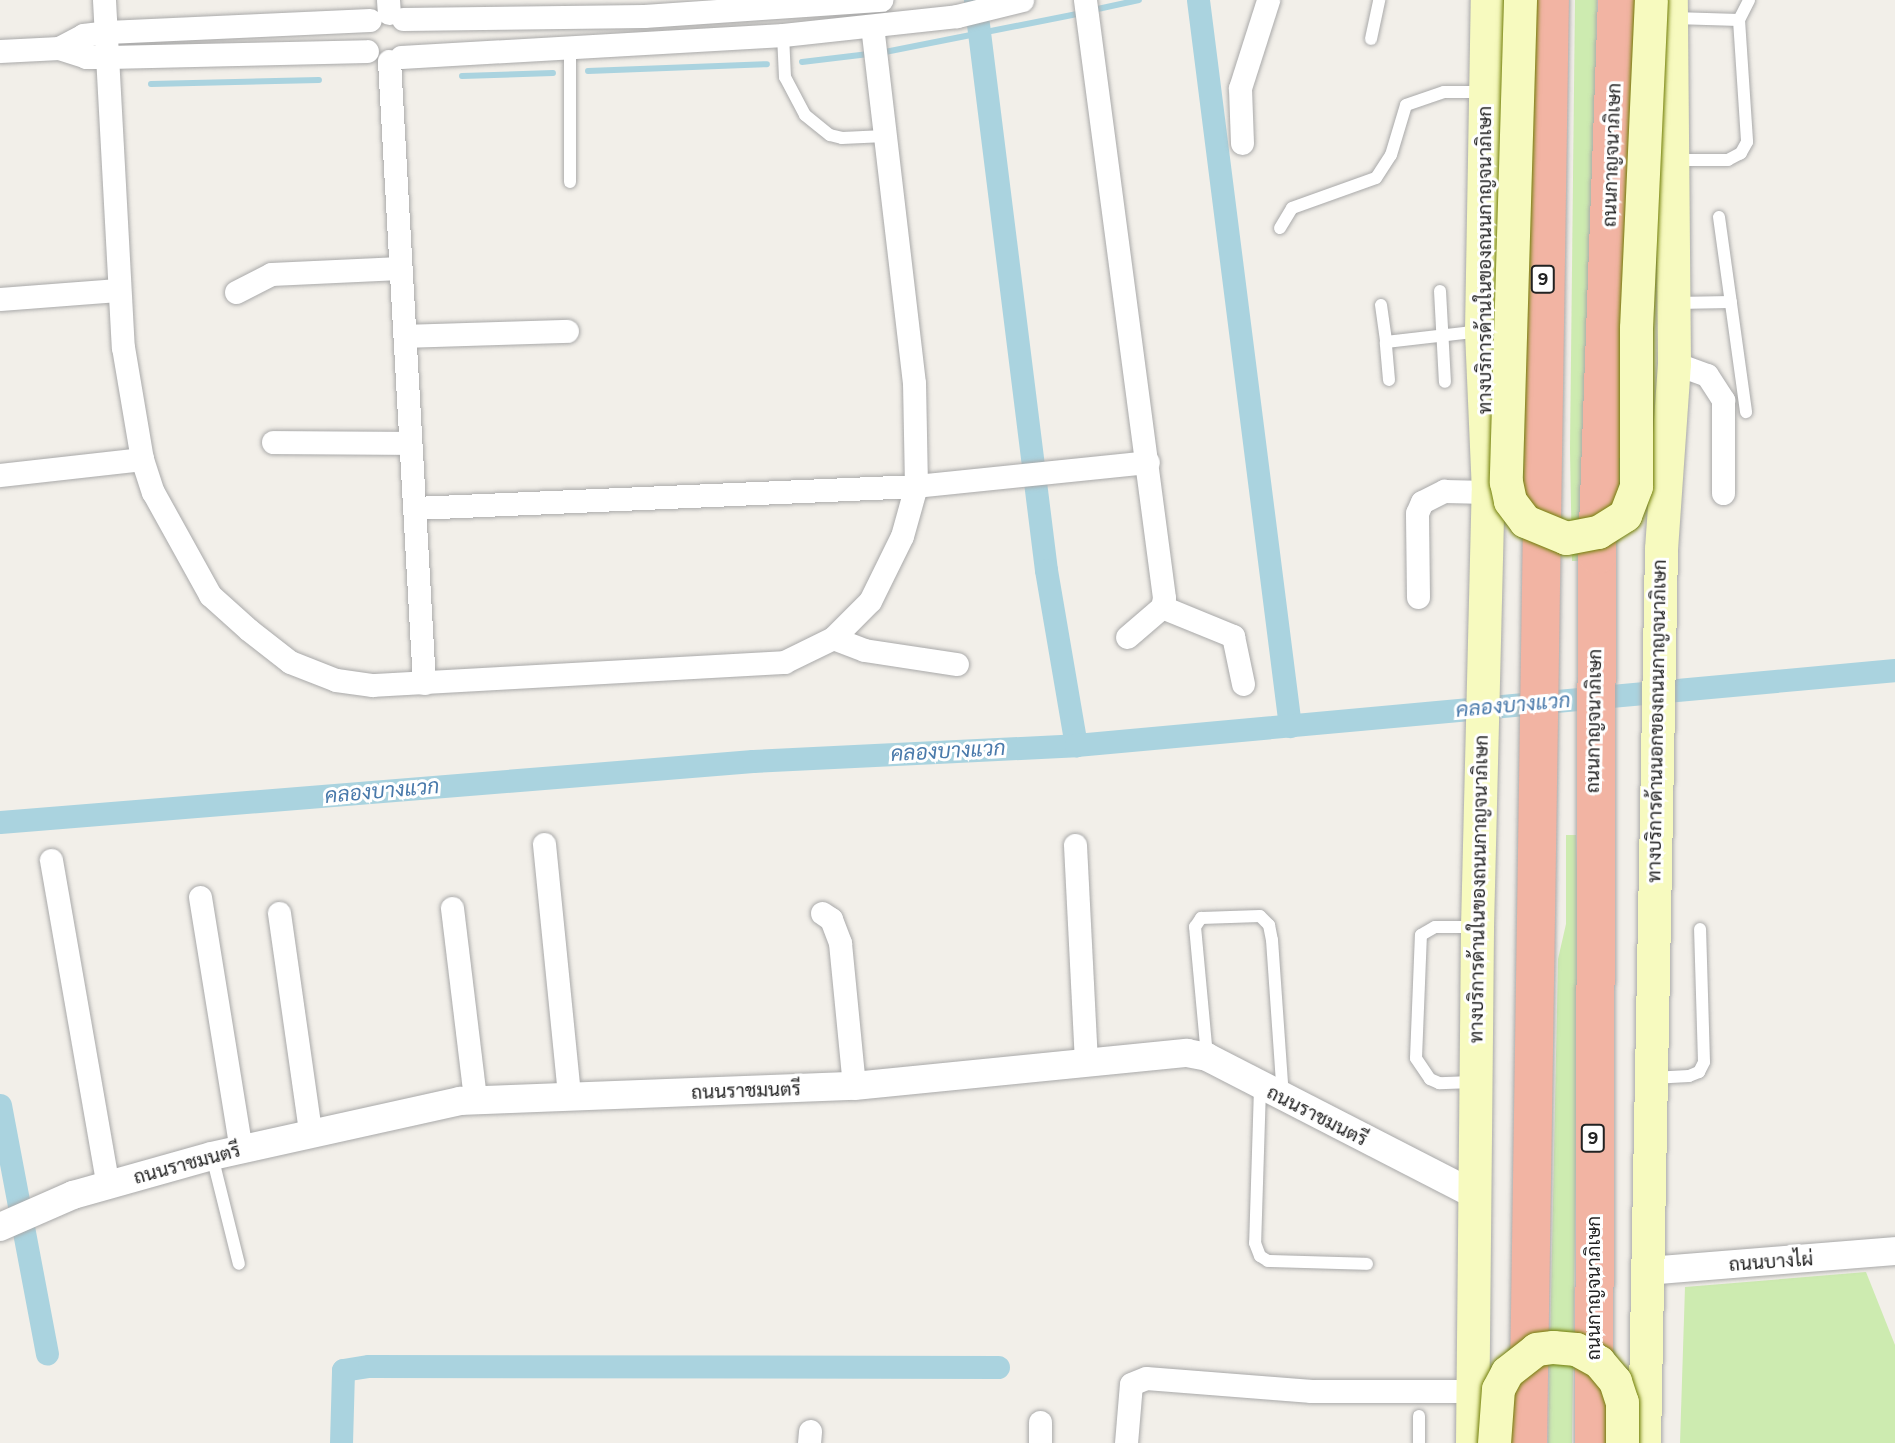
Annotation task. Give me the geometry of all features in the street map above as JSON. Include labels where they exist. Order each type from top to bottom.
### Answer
[{"type":"highway","name":"9","points":[[1528,1443],[1534,838],[1550,0]]},
{"type":"highway","name":"ถนนกาญจนาภิเษก","points":[[1594,1443],[1592,834],[1597,555],[1617,0]]},
{"type":"main road","name":"ทางบริการด้านในของถนนกาญจนาภิเษก","points":[[1472,1443],[1477,926],[1488,492],[1481,330],[1487,0]]},
{"type":"main road","points":[[1520,0],[1506,482],[1510,501],[1525,520],[1566,538],[1598,532],[1625,515],[1636,486],[1636,328],[1665,6]]},
{"type":"main road","name":"ทางบริการด้านนอกของถนนกาญจนาภิเษก","points":[[1644,1443],[1661,549],[1674,363],[1674,160],[1665,6]]},
{"type":"main road","points":[[1494,1443],[1498,1389],[1507,1372],[1536,1349],[1553,1347],[1576,1349],[1599,1362],[1615,1381],[1622,1402],[1622,1443]]},
{"type":"street","points":[[104,0],[118,289],[142,459],[153,492],[210,595],[249,631],[290,662],[336,680],[373,685],[784,662],[833,638],[870,601],[902,536],[916,486],[914,383],[872,26]]},
{"type":"street","points":[[59,48],[82,35],[107,32],[387,13],[478,21],[881,0]]},
{"type":"street","points":[[1242,143],[1240,88],[1269,0]]},
{"type":"street","points":[[0,51],[59,48],[86,57],[108,57],[367,51],[395,59],[570,46],[783,35],[957,16],[1013,2]]},
{"type":"street","points":[[804,4],[808,32]]},
{"type":"street","points":[[1086,9],[1148,462],[1163,607]]},
{"type":"street","points":[[367,51],[362,41],[387,13]]},
{"type":"street","points":[[387,13],[411,38],[395,59],[400,268],[425,683]]},
{"type":"street","points":[[236,292],[271,274],[400,268]]},
{"type":"street","points":[[0,299],[118,289]]},
{"type":"street","points":[[405,336],[567,331]]},
{"type":"street","points":[[1674,363],[1707,375],[1723,400],[1723,493]]},
{"type":"street","points":[[273,442],[410,443]]},
{"type":"street","points":[[0,474],[142,459]]},
{"type":"street","points":[[415,508],[916,486],[1148,462]]},
{"type":"street","points":[[1418,597],[1416,513],[1422,502],[1444,491],[1488,492]]},
{"type":"street","points":[[1127,637],[1163,607]]},
{"type":"street","points":[[1163,607],[1233,636],[1243,684]]},
{"type":"street","points":[[833,638],[864,650],[957,664]]},
{"type":"street","points":[[544,844],[569,1096]]},
{"type":"street","points":[[1075,845],[1086,1062]]},
{"type":"street","points":[[51,860],[108,1185]]},
{"type":"street","points":[[200,897],[241,1149]]},
{"type":"street","points":[[452,908],[475,1099]]},
{"type":"street","points":[[279,913],[310,1132]]},
{"type":"street","points":[[822,913],[831,919],[840,943],[854,1086]]},
{"type":"street","name":"ถนนราชมนตรี","points":[[3,1226],[108,1185],[212,1156],[310,1132],[475,1099],[854,1086],[1187,1053],[1207,1057],[1272,1094],[1475,1195]]},
{"type":"street","name":"ถนนบางไผ่","points":[[1647,1270],[1895,1251]]},
{"type":"street","points":[[1126,1443],[1128,1395],[1135,1380],[1146,1378],[1311,1391],[1472,1391]]},
{"type":"lane","points":[[1371,38],[1379,0]]},
{"type":"lane","points":[[1674,160],[1728,160],[1741,153],[1746,142],[1739,20],[1749,0]]},
{"type":"lane","points":[[1665,6],[1739,20]]},
{"type":"lane","points":[[783,35],[785,77],[806,115],[830,135],[842,138],[885,136]]},
{"type":"lane","points":[[570,46],[570,182]]},
{"type":"lane","points":[[1280,228],[1292,208],[1376,178],[1391,155],[1406,105],[1444,92],[1485,92]]},
{"type":"lane","points":[[1719,217],[1746,412]]},
{"type":"lane","points":[[1440,291],[1445,382]]},
{"type":"lane","points":[[1674,303],[1731,302]]},
{"type":"lane","points":[[1381,305],[1390,380]]},
{"type":"lane","points":[[1386,342],[1443,337],[1481,330]]},
{"type":"lane","points":[[1207,1057],[1195,927],[1201,918],[1260,916],[1269,925],[1272,940],[1272,1094],[1255,1243],[1259,1256],[1268,1261],[1367,1264]]},
{"type":"lane","points":[[1476,1082],[1439,1083],[1430,1079],[1416,1058],[1422,935],[1435,927],[1477,926]]},
{"type":"lane","points":[[1650,1078],[1689,1076],[1699,1072],[1704,1062],[1700,929]]},
{"type":"lane","points":[[212,1156],[239,1264]]},
{"type":"lane","points":[[1419,1416],[1419,1443]]},
{"type":"green space","points":[[1575,0],[1597,0],[1590,504],[1580,561],[1572,561],[1570,449]]},
{"type":"green space","points":[[1566,835],[1576,835],[1579,944],[1572,1443],[1548,1443],[1558,959],[1566,924]]},
{"type":"green space","points":[[1866,1272],[1895,1345],[1895,1443],[1680,1443],[1685,1287]]},
{"type":"waterway","points":[[975,0],[1046,570],[1076,745]]},
{"type":"waterway","points":[[1093,10],[1139,0]]},
{"type":"waterway","points":[[1198,0],[1290,726]]},
{"type":"waterway","points":[[880,53],[1082,13]]},
{"type":"waterway","points":[[802,62],[869,54]]},
{"type":"waterway","points":[[588,71],[767,64]]},
{"type":"waterway","points":[[462,76],[553,73]]},
{"type":"waterway","points":[[151,84],[319,80]]},
{"type":"waterway","name":"คลองบางแวก","points":[[0,822],[753,761],[1076,745],[1895,670]]},
{"type":"waterway","points":[[0,1105],[47,1354]]},
{"type":"waterway","points":[[341,1443],[343,1370],[369,1366],[998,1367]]}]
